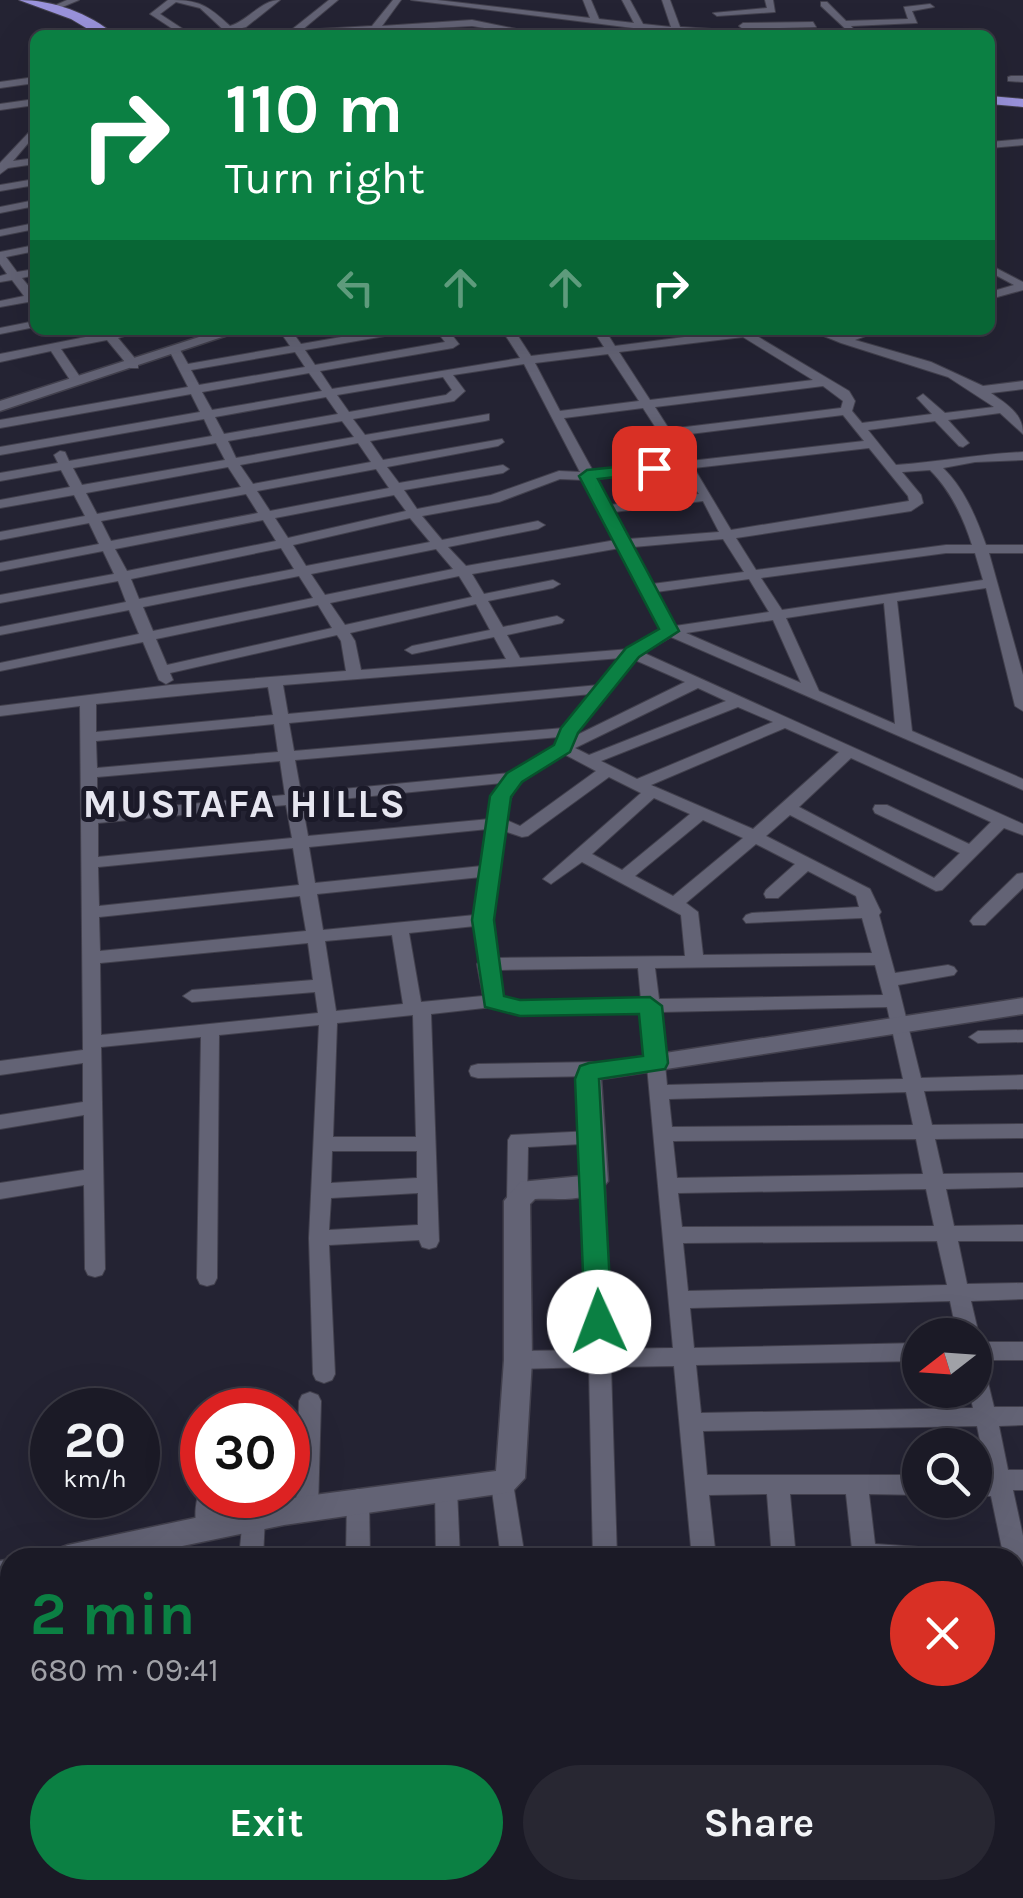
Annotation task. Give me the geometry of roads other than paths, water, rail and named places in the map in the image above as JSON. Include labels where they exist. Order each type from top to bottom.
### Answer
[{"type":"highway","points":[[26,0],[76,16],[100,30]]},
{"type":"highway","points":[[43,0],[95,19],[111,30]]},
{"type":"highway","points":[[995,102],[1023,104]]},
{"type":"street","points":[[60,6],[75,0]]},
{"type":"street","points":[[180,30],[154,14],[176,0],[203,6],[230,30]]},
{"type":"street","points":[[235,30],[276,0]]},
{"type":"street","points":[[298,30],[334,0]]},
{"type":"street","points":[[373,30],[397,0]]},
{"type":"street","points":[[415,0],[666,30]]},
{"type":"street","points":[[587,0],[596,20]]},
{"type":"street","points":[[626,0],[639,24]]},
{"type":"street","points":[[666,0],[671,30]]},
{"type":"street","points":[[708,0],[729,30],[813,30],[806,13]]},
{"type":"street","points":[[718,13],[772,10],[770,0]]},
{"type":"street","points":[[824,4],[850,30]]},
{"type":"street","points":[[872,6],[890,22]]},
{"type":"street","points":[[844,24],[914,21],[907,9],[930,6]]},
{"type":"street","points":[[480,30],[504,20]]},
{"type":"street","points":[[393,30],[472,23],[512,30]]},
{"type":"street","points":[[1011,78],[1023,79]]},
{"type":"street","points":[[0,86],[30,81]]},
{"type":"street","points":[[0,107],[30,103]]},
{"type":"street","points":[[2,164],[30,134]]},
{"type":"street","points":[[995,145],[1023,142]]},
{"type":"street","points":[[2,164],[30,161]]},
{"type":"street","points":[[0,188],[30,183]]},
{"type":"street","points":[[0,210],[30,205]]},
{"type":"street","points":[[0,233],[30,227]]},
{"type":"street","points":[[30,249],[0,256],[30,294]]},
{"type":"street","points":[[995,271],[1023,286],[995,294]]},
{"type":"street","points":[[0,278],[30,273]]},
{"type":"street","points":[[0,304],[30,300]]},
{"type":"street","points":[[0,331],[30,325]]},
{"type":"street","points":[[56,335],[76,380]]},
{"type":"street","points":[[0,358],[115,335]]},
{"type":"street","points":[[0,406],[221,335]]},
{"type":"street","points":[[288,335],[396,489],[463,571],[515,662]]},
{"type":"street","points":[[185,368],[374,335]]},
{"type":"street","points":[[0,424],[453,344],[446,335]]},
{"type":"street","points":[[511,335],[628,545],[646,589],[670,631],[1023,785]]},
{"type":"street","points":[[602,335],[778,613],[812,691]]},
{"type":"street","points":[[694,335],[702,340]]},
{"type":"street","points":[[0,450],[528,360],[730,335]]},
{"type":"street","points":[[738,335],[845,394],[849,401],[846,411]]},
{"type":"street","points":[[833,335],[960,375],[1006,409],[1023,430]]},
{"type":"street","points":[[846,339],[859,335]]},
{"type":"street","points":[[110,336],[134,365]]},
{"type":"street","points":[[175,350],[233,464],[341,630],[354,656],[354,675]]},
{"type":"street","points":[[0,477],[456,395],[456,383],[446,373]]},
{"type":"street","points":[[555,415],[827,382]]},
{"type":"street","points":[[982,390],[1023,385]]},
{"type":"street","points":[[35,396],[76,491],[136,604],[170,690]]},
{"type":"street","points":[[923,398],[963,443]]},
{"type":"street","points":[[858,427],[1006,409]]},
{"type":"street","points":[[0,667],[556,553],[727,536],[906,508],[916,503],[914,495],[846,411]]},
{"type":"street","points":[[666,433],[846,411]]},
{"type":"street","points":[[0,504],[484,418]]},
{"type":"street","points":[[0,536],[498,442]]},
{"type":"street","points":[[0,599],[494,499],[559,475],[587,476],[870,444]]},
{"type":"street","points":[[892,469],[1023,456]]},
{"type":"street","points":[[933,466],[956,487],[980,548],[1023,706]]},
{"type":"street","points":[[0,567],[503,469]]},
{"type":"street","points":[[608,509],[707,496]]},
{"type":"street","points":[[0,631],[538,525]]},
{"type":"street","points":[[646,589],[946,549],[1023,550]]},
{"type":"street","points":[[162,670],[553,584]]},
{"type":"street","points":[[566,740],[633,652],[670,631],[989,584]]},
{"type":"street","points":[[890,597],[904,732]]},
{"type":"street","points":[[412,650],[557,620]]},
{"type":"street","points":[[0,711],[170,690],[633,652],[1023,830]]},
{"type":"street","points":[[275,682],[328,1018],[319,1238],[324,1374]]},
{"type":"street","points":[[493,1001],[483,920],[501,796],[515,777],[566,740],[698,682]]},
{"type":"street","points":[[89,737],[602,690]]},
{"type":"street","points":[[590,760],[739,700]]},
{"type":"street","points":[[88,701],[94,1270]]},
{"type":"street","points":[[551,879],[581,855],[645,789],[786,722]]},
{"type":"street","points":[[89,773],[286,756],[566,740],[590,760],[645,789],[754,836],[864,893],[897,1012],[964,1318]]},
{"type":"street","points":[[674,904],[789,808],[849,751]]},
{"type":"street","points":[[90,863],[497,824],[517,832],[528,830],[608,770]]},
{"type":"street","points":[[90,819],[515,777]]},
{"type":"street","points":[[789,808],[936,886],[1002,820]]},
{"type":"street","points":[[882,809],[970,852]]},
{"type":"street","points":[[623,877],[702,813]]},
{"type":"street","points":[[581,855],[690,912],[695,962]]},
{"type":"street","points":[[772,894],[807,863]]},
{"type":"street","points":[[91,912],[490,871]]},
{"type":"street","points":[[980,921],[1023,878]]},
{"type":"street","points":[[752,919],[872,912]]},
{"type":"street","points":[[91,958],[483,920]]},
{"type":"street","points":[[319,1238],[429,1236],[417,1009],[400,928]]},
{"type":"street","points":[[486,964],[884,960]]},
{"type":"street","points":[[646,963],[703,1548]]},
{"type":"street","points":[[888,980],[948,971]]},
{"type":"street","points":[[192,996],[322,985]]},
{"type":"street","points":[[0,1068],[92,1048],[210,1030],[493,1001],[520,1008],[650,1006],[897,1012],[1023,1006]]},
{"type":"street","points":[[478,1071],[597,1069],[656,1063],[897,1012]]},
{"type":"street","points":[[207,1278],[210,1030]]},
{"type":"street","points":[[978,1037],[1023,1036]]},
{"type":"street","points":[[597,1069],[589,1072],[587,1079],[595,1181],[605,1548]]},
{"type":"street","points":[[659,1092],[1023,1082]]},
{"type":"street","points":[[0,1122],[93,1107]]},
{"type":"street","points":[[664,1134],[1023,1132]]},
{"type":"street","points":[[310,1507],[502,1483],[510,1478],[514,1464],[518,1360],[518,1140],[592,1138]]},
{"type":"street","points":[[322,1144],[426,1144]]},
{"type":"street","points":[[0,1192],[95,1176]]},
{"type":"street","points":[[669,1186],[1023,1180]]},
{"type":"street","points":[[518,1201],[528,1189],[582,1188],[595,1181]]},
{"type":"street","points":[[320,1191],[427,1186]]},
{"type":"street","points":[[674,1235],[1023,1233]]},
{"type":"street","points":[[681,1300],[1023,1291]]},
{"type":"street","points":[[992,1351],[1023,1350]]},
{"type":"street","points":[[518,1360],[902,1352]]},
{"type":"street","points":[[983,1408],[986,1428]]},
{"type":"street","points":[[694,1422],[1023,1416]]},
{"type":"street","points":[[992,1484],[1023,1480]]},
{"type":"street","points":[[502,1483],[511,1548]]},
{"type":"street","points":[[778,1484],[783,1548]]},
{"type":"street","points":[[856,1484],[864,1548]]},
{"type":"street","points":[[700,1485],[902,1485]]},
{"type":"street","points":[[446,1489],[448,1548]]},
{"type":"street","points":[[992,1490],[1011,1548]]},
{"type":"street","points":[[358,1499],[358,1548]]},
{"type":"street","points":[[207,1526],[208,1518]]},
{"type":"street","points":[[156,1546],[207,1526],[249,1518]]},
{"type":"street","points":[[252,1548],[254,1518]]},
{"type":"district","name":"MUSTAFA HILLS","points":[[245,803]]}]
